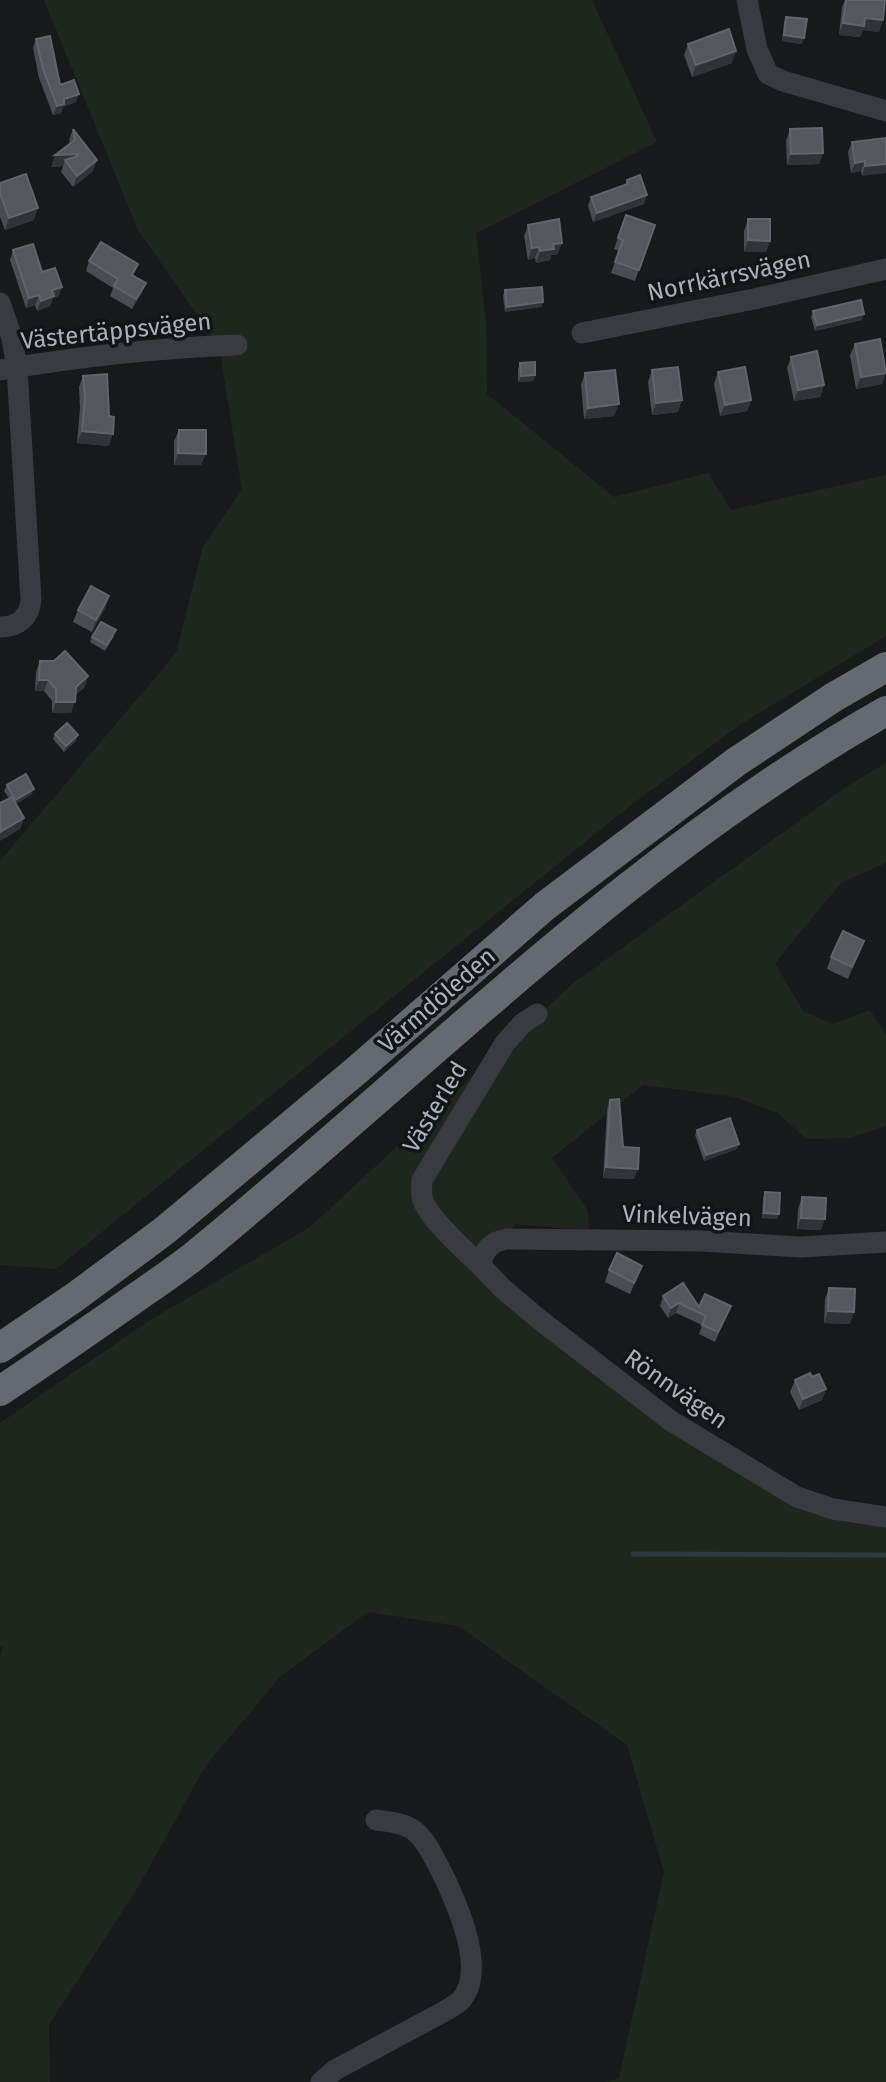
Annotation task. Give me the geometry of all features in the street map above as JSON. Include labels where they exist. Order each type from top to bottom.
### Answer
[{"type":"highway","name":"Värmdöleden","points":[[0,1348],[164,1231],[357,1070],[545,906],[736,762],[834,697],[886,667]]},
{"type":"highway","name":"Värmdöleden","points":[[0,1391],[191,1259],[540,959],[695,835],[782,775],[886,710]]},
{"type":"street","points":[[747,0],[757,49],[768,74],[783,81],[886,111]]},
{"type":"street","name":"Norrkärrsvägen","points":[[582,333],[754,299],[886,269]]},
{"type":"street","points":[[0,303],[12,338],[8,369],[31,600],[24,619],[13,626],[0,628]]},
{"type":"street","name":"Västertäppsvägen","points":[[8,369],[237,345]]},
{"type":"street","name":"Västerled","points":[[484,1255],[454,1241],[422,1199],[422,1180],[505,1043],[523,1023],[537,1014]]},
{"type":"street","name":"Vinkelvägen","points":[[484,1255],[495,1241],[533,1237],[700,1241],[800,1247],[886,1242]]},
{"type":"street","name":"Rönnvägen","points":[[484,1255],[502,1287],[540,1320],[671,1421],[797,1497],[833,1509],[886,1517]]},
{"type":"street","points":[[321,2082],[335,2070],[461,2001],[469,1978],[471,1965],[468,1936],[431,1852],[417,1834],[407,1827],[376,1820]]},
{"type":"shaded area","points":[[44,0],[592,0],[657,142],[476,233],[486,323],[487,394],[614,497],[708,473],[731,510],[886,475],[886,636],[741,724],[631,805],[56,1269],[0,1265],[0,861],[176,653],[203,546],[242,490],[219,346],[138,230]]},
{"type":"shaded area","points":[[886,763],[886,863],[841,883],[775,963],[803,1011],[832,1024],[870,1010],[886,1035],[886,1126],[849,1138],[806,1139],[778,1113],[735,1097],[643,1085],[552,1158],[588,1211],[589,1231],[515,1224],[478,1278],[643,1409],[778,1496],[843,1522],[886,1525],[886,2082],[606,2082],[619,2078],[664,1872],[627,1745],[458,1626],[368,1612],[281,1676],[206,1765],[140,1884],[49,2025],[50,2082],[0,2082],[0,1657],[3,1648],[0,1646],[0,1423],[150,1320],[310,1227],[572,984],[846,787]]},
{"type":"building","points":[[846,0],[885,0],[883,20],[865,18],[864,26],[843,23]]},
{"type":"building","points":[[786,17],[807,19],[804,38],[784,35]]},
{"type":"building","points":[[729,29],[736,51],[696,65],[688,44]]},
{"type":"building","points":[[50,36],[60,85],[74,80],[79,94],[64,99],[64,104],[57,106],[43,69],[36,39]]},
{"type":"building","points":[[822,128],[823,153],[791,154],[790,129]]},
{"type":"building","points":[[73,129],[97,160],[77,176],[65,160],[78,154],[55,155],[75,140]]},
{"type":"building","points":[[886,138],[886,164],[865,166],[865,161],[855,163],[852,142]]},
{"type":"building","points":[[26,174],[38,208],[9,218],[0,193],[0,183]]},
{"type":"building","points":[[640,175],[647,195],[597,213],[591,197],[628,184],[627,180]]},
{"type":"building","points":[[626,215],[655,225],[639,270],[615,262],[623,240],[618,238]]},
{"type":"building","points":[[559,219],[562,243],[553,244],[554,249],[540,251],[539,247],[532,248],[528,225]]},
{"type":"building","points":[[748,219],[770,219],[770,241],[748,240]]},
{"type":"building","points":[[101,242],[138,264],[132,275],[146,283],[136,299],[114,286],[118,279],[89,261]]},
{"type":"building","points":[[33,244],[42,272],[55,268],[62,287],[52,290],[54,296],[41,301],[39,295],[29,298],[13,250]]},
{"type":"building","points":[[542,287],[543,302],[507,307],[505,290]]},
{"type":"building","points":[[861,300],[864,314],[817,325],[813,311]]},
{"type":"building","points":[[880,339],[886,373],[861,377],[855,344]]},
{"type":"building","points":[[817,351],[824,385],[798,390],[791,357]]},
{"type":"building","points":[[535,362],[535,375],[521,376],[520,363]]},
{"type":"building","points":[[678,367],[682,400],[656,403],[652,370]]},
{"type":"building","points":[[745,367],[751,400],[725,405],[718,372]]},
{"type":"building","points":[[615,370],[619,404],[588,408],[585,373]]},
{"type":"building","points":[[107,374],[109,416],[114,417],[113,434],[82,431],[85,397],[83,376]]},
{"type":"building","points":[[179,430],[206,430],[206,454],[178,453]]},
{"type":"building","points":[[91,586],[109,596],[96,620],[78,610]]},
{"type":"building","points":[[101,622],[116,630],[107,645],[92,637]]},
{"type":"building","points":[[65,651],[88,676],[76,687],[75,702],[56,702],[56,689],[48,680],[39,680],[40,661],[54,661]]},
{"type":"building","points":[[67,723],[78,735],[66,746],[55,734]]},
{"type":"building","points":[[26,774],[34,789],[15,800],[7,785]]},
{"type":"building","points":[[12,797],[24,818],[0,832],[0,803]]},
{"type":"building","points":[[843,931],[864,941],[852,967],[831,957]]},
{"type":"building","points":[[619,1099],[623,1147],[639,1148],[638,1169],[606,1167],[610,1100]]},
{"type":"building","points":[[730,1118],[739,1144],[706,1155],[697,1130]]},
{"type":"building","points":[[765,1192],[780,1193],[779,1214],[764,1213]]},
{"type":"building","points":[[802,1197],[826,1198],[825,1219],[801,1218]]},
{"type":"building","points":[[617,1253],[642,1266],[634,1283],[609,1270]]},
{"type":"building","points":[[683,1283],[699,1307],[705,1294],[731,1306],[718,1332],[702,1325],[706,1316],[679,1303],[671,1308],[663,1296]]},
{"type":"building","points":[[829,1288],[855,1289],[854,1312],[828,1311]]},
{"type":"building","points":[[810,1373],[812,1377],[819,1374],[826,1389],[803,1399],[795,1380]]},
{"type":"waterway","points":[[633,1554],[886,1555]]}]
